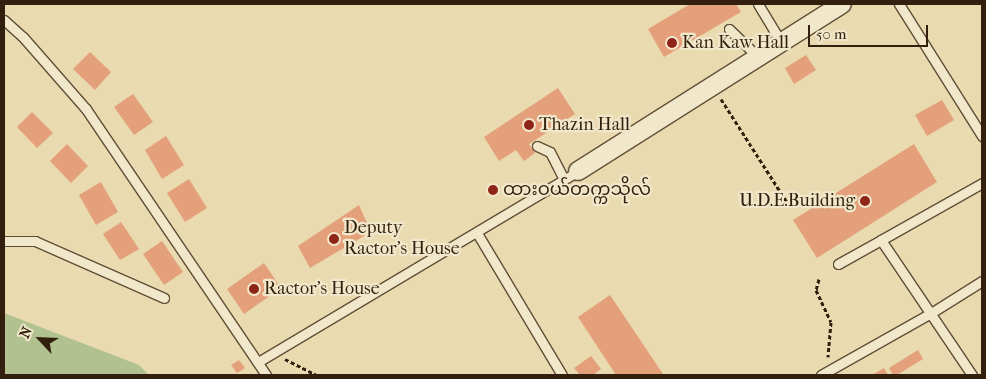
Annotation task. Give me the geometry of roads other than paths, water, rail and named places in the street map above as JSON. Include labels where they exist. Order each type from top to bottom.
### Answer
[{"type":"street","points":[[571,175],[842,4]]},
{"type":"lane","points":[[758,4],[781,42]]},
{"type":"lane","points":[[899,4],[982,136]]},
{"type":"lane","points":[[4,20],[23,37],[86,109],[266,375]]},
{"type":"lane","points":[[729,29],[758,57]]},
{"type":"lane","points":[[258,362],[571,175],[550,152],[537,146]]},
{"type":"lane","points":[[838,264],[982,183]]},
{"type":"lane","points":[[477,232],[562,375]]},
{"type":"lane","points":[[881,240],[972,375]]},
{"type":"lane","points":[[4,241],[35,241],[164,298]]},
{"type":"lane","points":[[824,373],[931,313],[982,281]]},
{"type":"place","name":"Kan Kaw Hall","points":[[672,43]]},
{"type":"place","name":"Thazin Hall","points":[[529,125]]},
{"type":"place","name":"ထားဝယ်တက္ကသိုလ်","points":[[493,190]]},
{"type":"place","name":"U.D.E.Building","points":[[865,201]]},
{"type":"place","name":"Deputy Ractor's House","points":[[334,239]]},
{"type":"place","name":"Ractor's House","points":[[254,289]]}]
